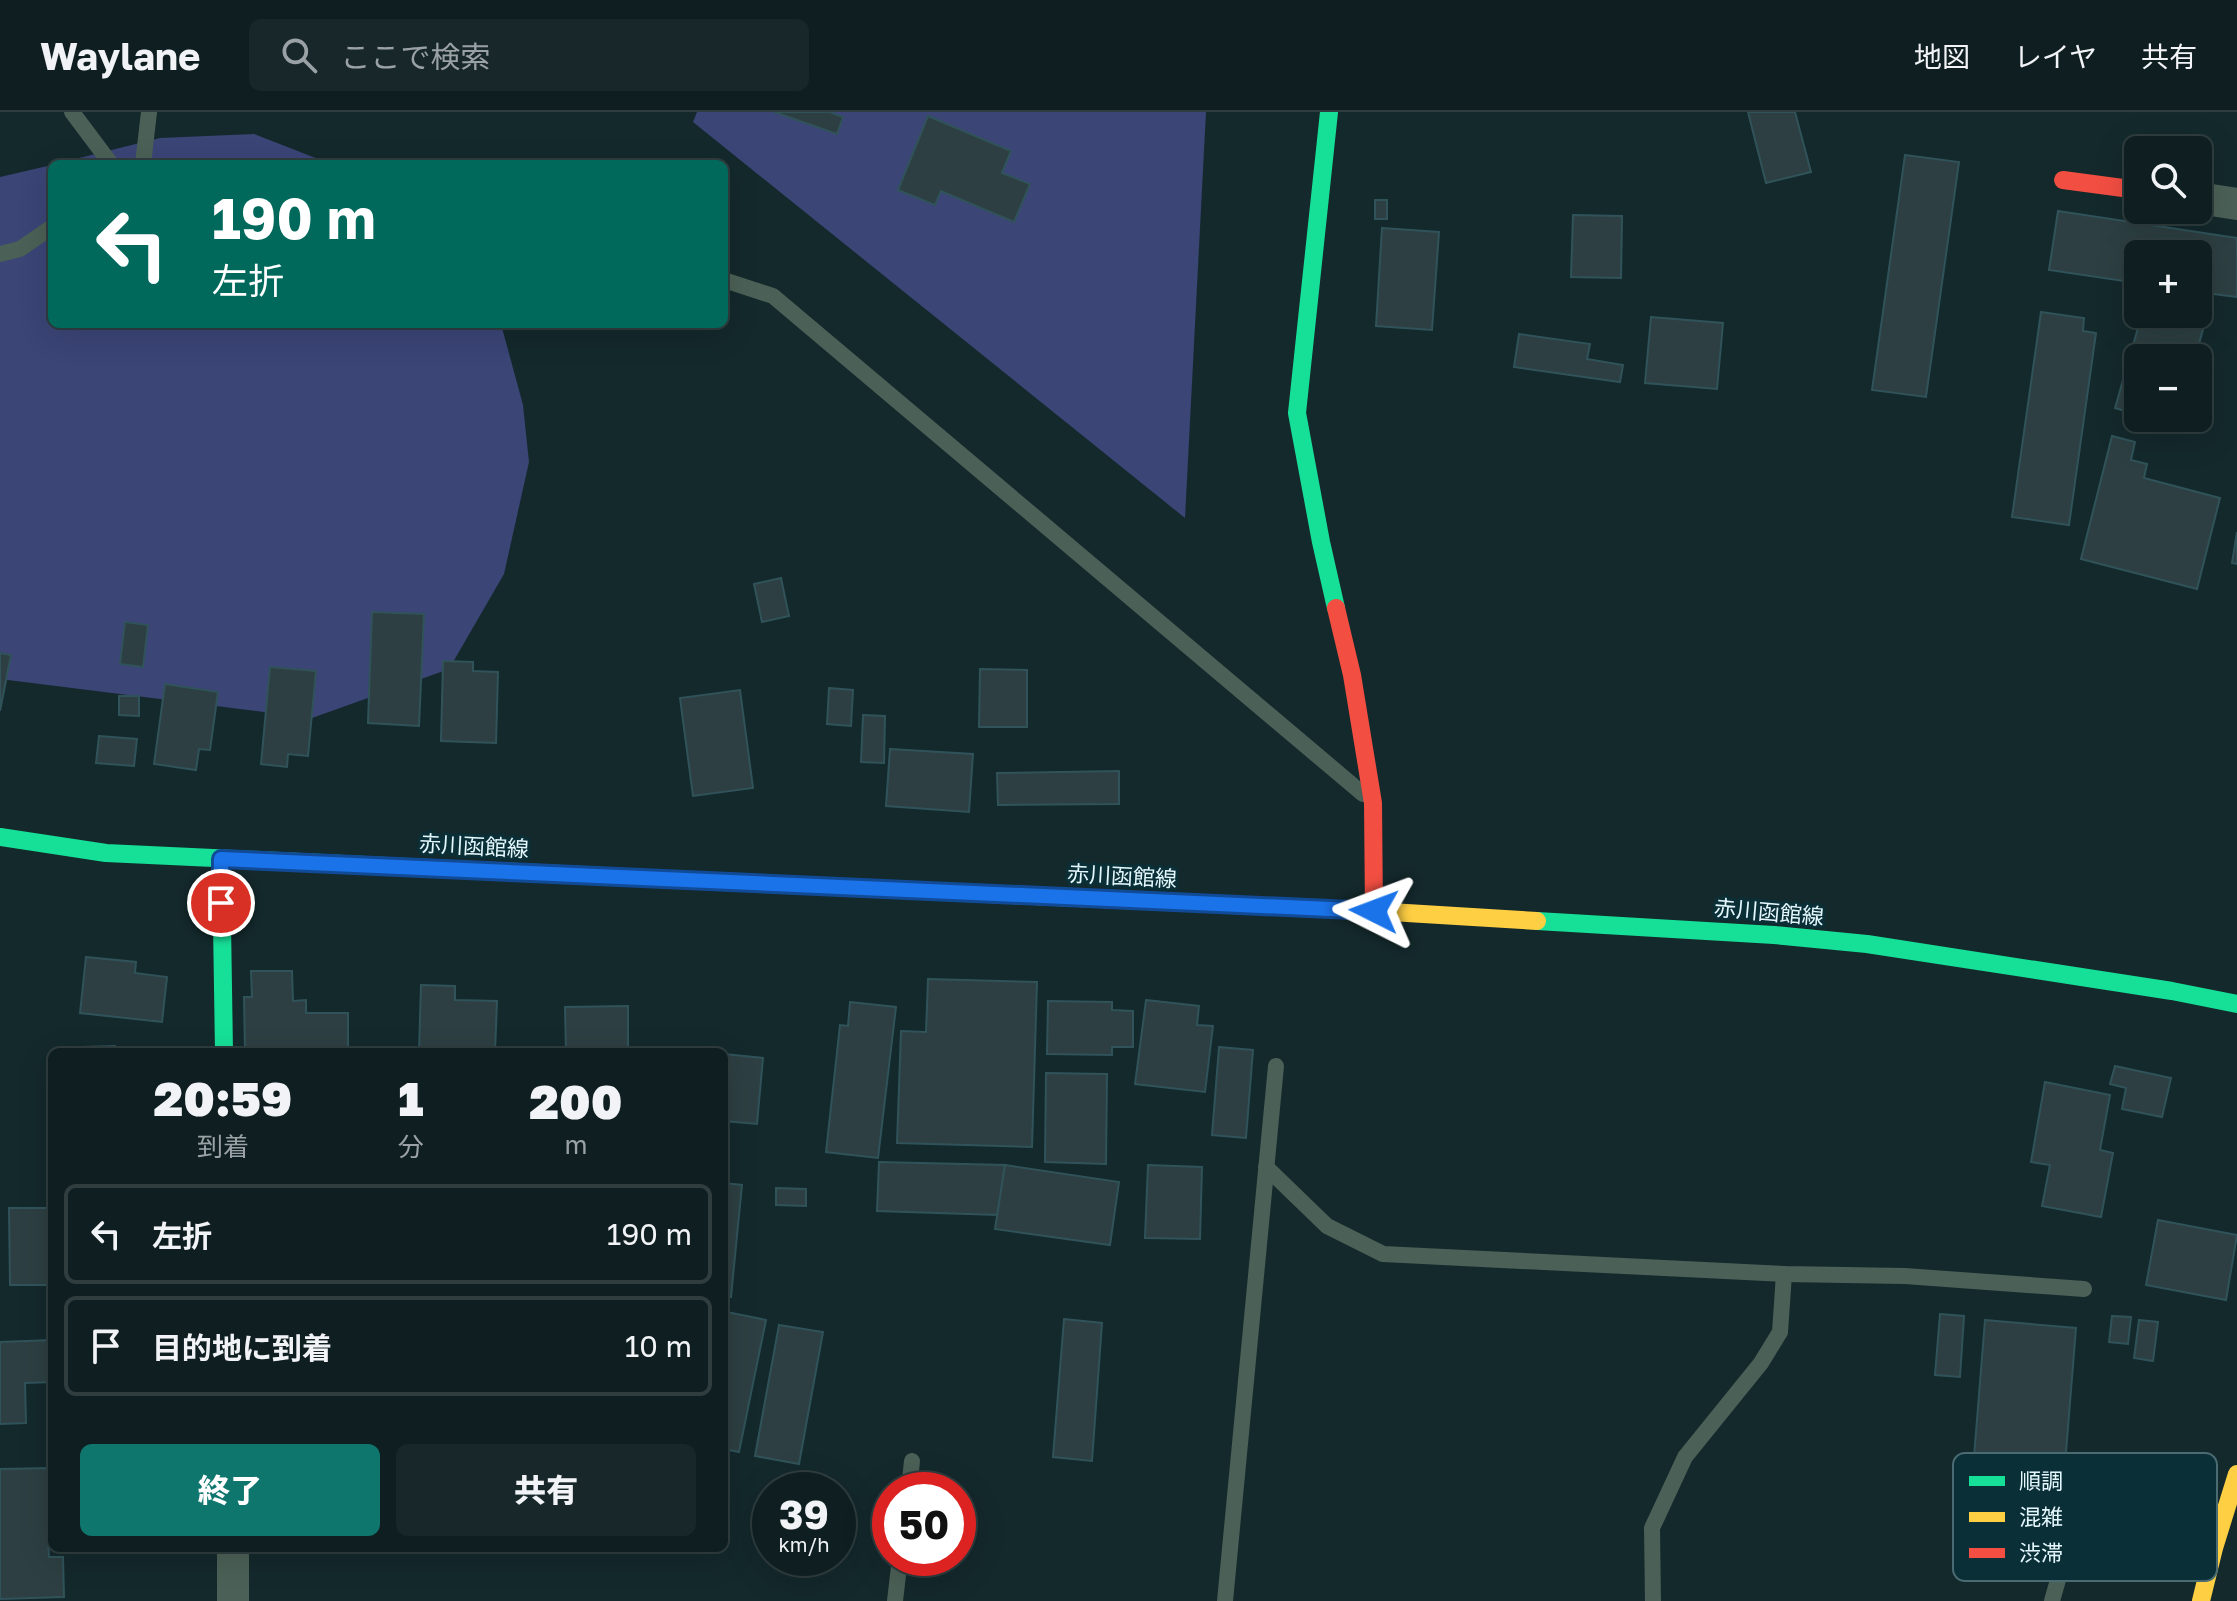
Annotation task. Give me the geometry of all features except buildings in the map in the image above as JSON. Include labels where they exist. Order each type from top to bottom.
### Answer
[{"type":"main road","points":[[1329,112],[1297,413],[1321,542],[1352,675],[1373,803],[1374,911]]},
{"type":"main road","points":[[2063,180],[2124,188]]},
{"type":"main road","name":"赤川函館線","points":[[0,837],[106,853],[1374,911],[1774,935],[1867,944],[2172,991],[2237,1004]]},
{"type":"main road","points":[[221,859],[224,1048]]},
{"type":"main road","points":[[2217,1538],[2237,1474]]},
{"type":"main road","points":[[2201,1601],[2206,1581]]},
{"type":"street","points":[[2212,200],[2237,204]]},
{"type":"street","points":[[233,1552],[233,1601]]},
{"type":"lane","points":[[72,112],[108,160]]},
{"type":"lane","points":[[143,160],[149,112]]},
{"type":"lane","points":[[0,254],[20,249],[48,230]]},
{"type":"lane","points":[[728,281],[773,296],[1373,803]]},
{"type":"lane","points":[[1225,1601],[1276,1066]]},
{"type":"lane","points":[[1266,1167],[1327,1226],[1383,1254],[1784,1274],[1905,1276],[2084,1289]]},
{"type":"lane","points":[[1653,1601],[1652,1528],[1685,1457],[1761,1363],[1780,1332],[1784,1274]]},
{"type":"lane","points":[[911,1472],[912,1461]]},
{"type":"lane","points":[[895,1601],[898,1576]]},
{"type":"lane","points":[[2052,1601],[2058,1581]]},
{"type":"shaded area","points":[[697,112],[1206,112],[1185,518],[693,122]]},
{"type":"shaded area","points":[[254,134],[321,160],[71,160],[160,138]]},
{"type":"shaded area","points":[[48,166],[48,328],[502,328],[523,405],[529,462],[504,574],[449,669],[312,718],[0,679],[0,177]]},
{"type":"traffic: fast","points":[[1329,112],[1297,413],[1336,608]]},
{"type":"traffic: fast","points":[[0,837],[106,853],[603,876]]},
{"type":"traffic: fast","points":[[221,859],[224,1048]]},
{"type":"traffic: fast","points":[[1537,921],[1774,935],[1867,944],[2172,991],[2237,1004]]},
{"type":"traffic: slow","points":[[923,891],[1537,921]]},
{"type":"traffic: slow","points":[[2217,1538],[2237,1474]]},
{"type":"traffic: slow","points":[[2201,1601],[2206,1581]]},
{"type":"traffic: jam","points":[[2063,180],[2124,188]]},
{"type":"traffic: jam","points":[[1336,608],[1352,675],[1373,803],[1374,911]]},
{"type":"traffic: jam","points":[[603,876],[923,891]]},
{"type":"route","points":[[221,903],[221,859],[1374,911]]}]
